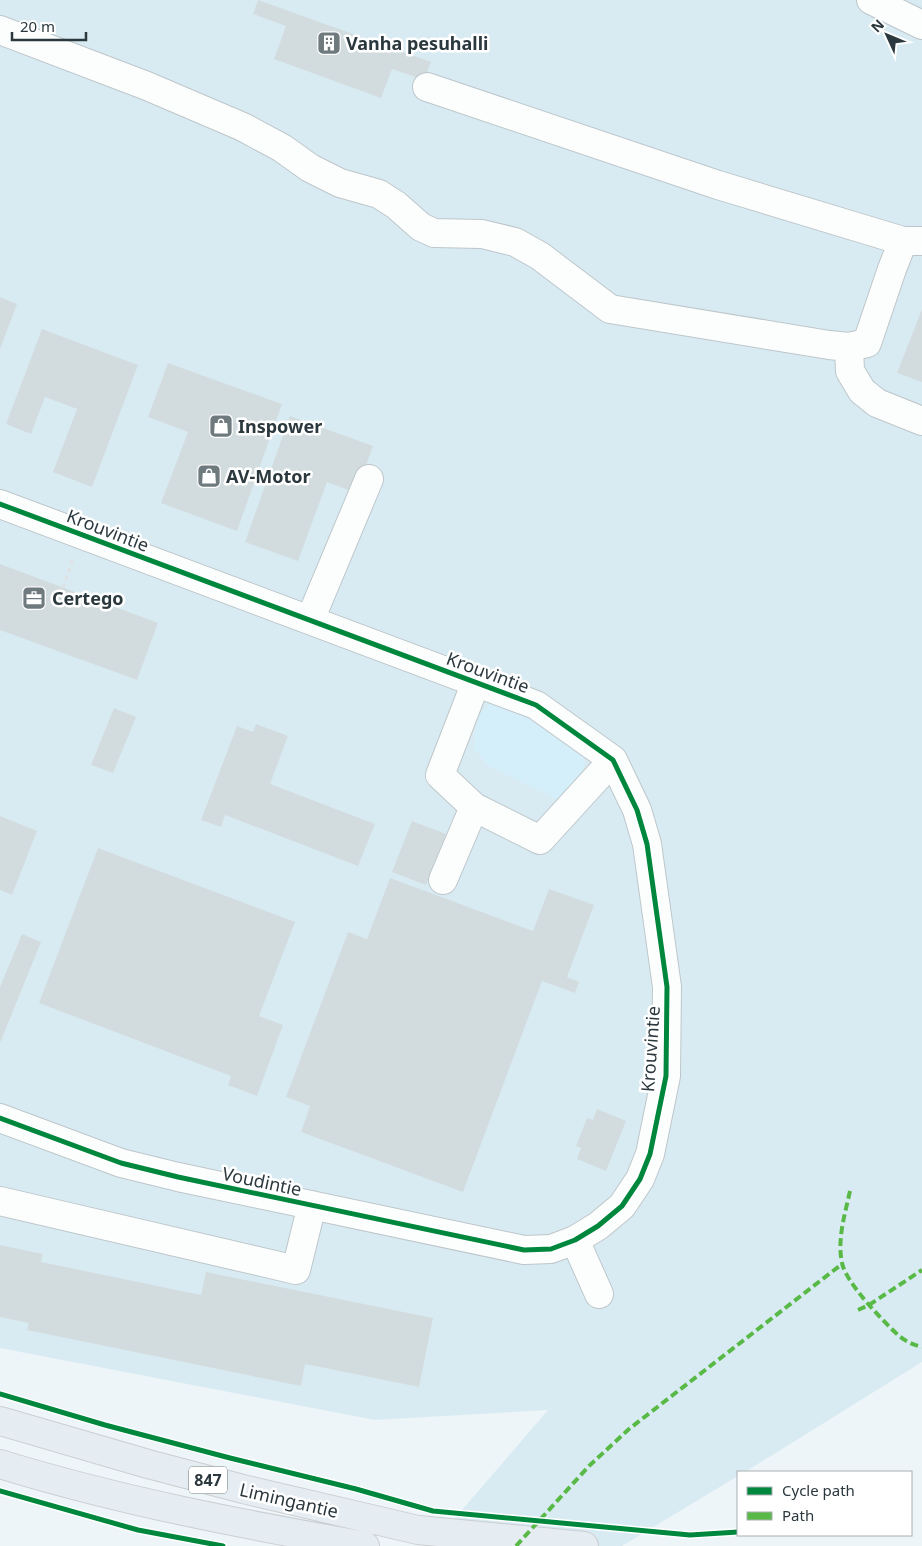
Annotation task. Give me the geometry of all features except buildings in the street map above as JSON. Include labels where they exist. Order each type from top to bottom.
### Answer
[{"type":"main road","name":"Limingantie","points":[[0,1421],[148,1464],[243,1489],[418,1530],[584,1546]]},
{"type":"main road","name":"Limingantie","points":[[0,1464],[37,1476],[154,1505],[365,1546]]},
{"type":"street","points":[[871,0],[922,25]]},
{"type":"street","points":[[0,30],[147,86],[243,126],[282,148],[310,168],[340,183],[379,194],[396,205],[421,226],[434,233],[482,234],[515,242],[540,256],[610,308],[820,344],[849,347],[867,343],[892,269],[913,241],[718,185],[427,87]]},
{"type":"street","points":[[849,347],[850,371],[862,391],[876,403],[922,422]]},
{"type":"street","points":[[310,620],[369,478]]},
{"type":"street","name":"Krouvintie","points":[[0,504],[536,705],[613,760],[637,810],[647,844],[668,987],[666,1076],[650,1154],[640,1179],[622,1206],[598,1226],[575,1240],[551,1249],[524,1250]]},
{"type":"street","points":[[476,682],[440,775],[474,807],[540,840],[613,760]]},
{"type":"street","points":[[443,880],[474,807]]},
{"type":"street","name":"Voudintie","points":[[0,1118],[121,1162],[178,1177],[524,1250]]},
{"type":"street","points":[[0,1201],[296,1270],[312,1205]]},
{"type":"street","points":[[575,1240],[599,1294]]},
{"type":"shaded area","points":[[0,0],[922,0],[922,1362],[747,1471],[737,1471],[737,1477],[622,1546],[431,1546],[548,1410],[375,1420],[0,1348]]},
{"type":"shaded area","points":[[489,704],[543,723],[585,754],[581,779],[556,799],[489,766],[474,749],[476,721]]},
{"type":"marked path","points":[[850,1191],[840,1245],[845,1271],[850,1281],[891,1329],[906,1341],[922,1347]]},
{"type":"marked path","points":[[516,1546],[589,1466],[629,1429],[842,1264]]},
{"type":"marked path","points":[[858,1310],[869,1305],[922,1270]]},
{"type":"cycle path","points":[[0,504],[536,705],[613,760],[637,810],[647,844],[667,987],[666,1076],[650,1154],[640,1179],[622,1206],[598,1226],[575,1240],[551,1249],[524,1250],[178,1177],[121,1163],[0,1118]]},
{"type":"cycle path","points":[[0,1394],[105,1425],[356,1489],[433,1511],[690,1535],[737,1532]]},
{"type":"cycle path","points":[[0,1491],[138,1530],[223,1546]]},
{"type":"place","name":"Vanha pesuhalli","points":[[329,43]]},
{"type":"place","name":"Inspower","points":[[221,426]]},
{"type":"place","name":"AV-Motor","points":[[209,476]]},
{"type":"place","name":"Certego","points":[[34,598]]}]
